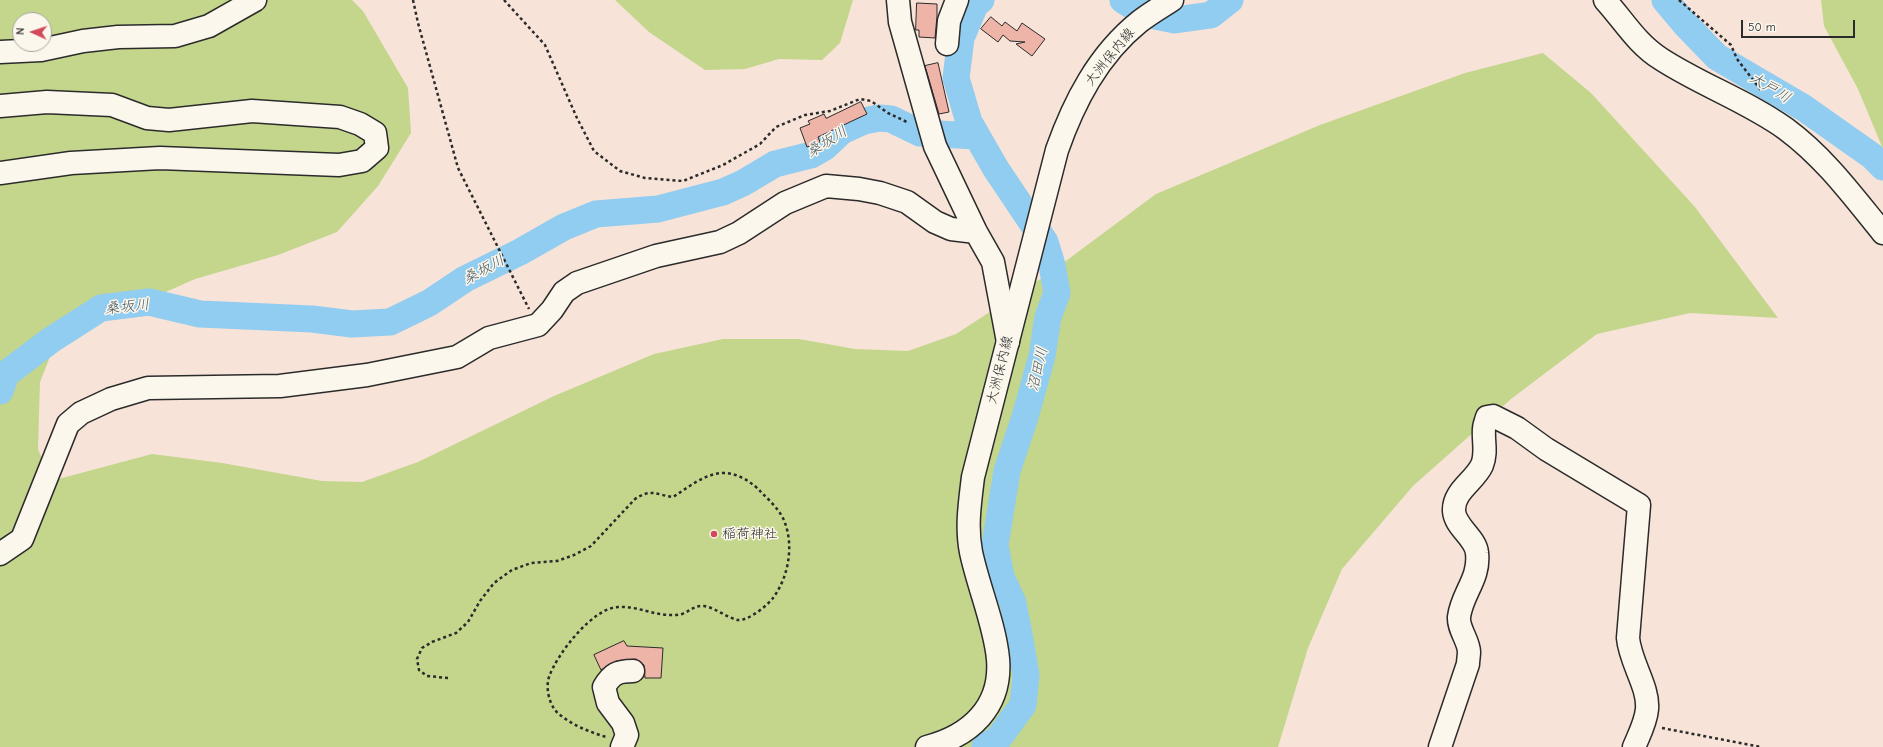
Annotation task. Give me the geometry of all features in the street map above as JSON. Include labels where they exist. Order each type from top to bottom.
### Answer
[{"type":"street","points":[[0,52],[41,50],[83,41],[118,37],[175,36],[209,26],[255,0]]},
{"type":"street","points":[[898,0],[900,22],[935,146],[976,232],[993,262],[1008,342]]},
{"type":"street","points":[[947,44],[952,0]]},
{"type":"street","name":"大洲保内線","points":[[927,747],[945,742],[973,725],[986,710],[994,693],[998,677],[998,658],[971,553],[968,531],[973,477],[1057,150],[1085,85],[1097,69],[1138,22],[1172,0]]},
{"type":"street","points":[[1605,0],[1638,40],[1660,59],[1765,114],[1788,130],[1836,173],[1883,233]]},
{"type":"street","points":[[0,106],[47,102],[112,105],[147,118],[169,120],[252,111],[340,117],[360,124],[375,133],[377,148],[362,161],[339,164],[160,158],[71,163],[0,173]]},
{"type":"street","points":[[0,554],[22,539],[68,424],[81,413],[111,399],[148,388],[280,386],[367,375],[457,357],[473,349],[489,338],[538,325],[552,310],[564,292],[577,283],[656,256],[720,242],[739,232],[785,203],[826,186],[859,188],[880,193],[907,202],[935,222],[951,228],[976,232]]},
{"type":"street","points":[[1440,747],[1468,664],[1469,651],[1459,619],[1462,604],[1466,593],[1474,582],[1477,568],[1477,552],[1459,524],[1454,512],[1456,500],[1464,487],[1476,476],[1482,464],[1485,452],[1484,429],[1487,417],[1493,416],[1517,428],[1546,449],[1639,505],[1628,638],[1629,652],[1646,698],[1647,710],[1634,747]]},
{"type":"street","points":[[623,745],[627,735],[623,723],[608,702],[604,687],[610,677],[622,671],[632,671]]},
{"type":"path","points":[[413,0],[458,168],[538,325]]},
{"type":"path","points":[[504,0],[545,45],[577,118],[594,151],[620,171],[632,175],[645,178],[683,181],[723,165],[760,144],[776,127],[782,124],[805,115],[830,111],[860,99],[870,101],[888,113],[919,128],[931,130]]},
{"type":"path","points":[[1679,0],[1731,45],[1737,59],[1760,89],[1765,114]]},
{"type":"path","points":[[448,678],[427,676],[419,670],[417,659],[422,648],[432,642],[456,634],[468,622],[480,601],[494,583],[512,570],[531,563],[558,561],[591,546],[635,499],[643,493],[656,492],[673,497],[710,474],[726,473],[745,479],[773,504],[785,523],[789,545],[786,574],[773,598],[753,616],[739,620],[705,606],[695,607],[681,615],[663,615],[618,606],[594,617],[571,640],[549,678],[549,693],[554,711],[567,721],[587,731],[623,745]]},
{"type":"path","points":[[1643,724],[1761,747]]},
{"type":"green space","points":[[0,0],[352,0],[363,11],[408,88],[411,133],[378,186],[337,232],[278,255],[195,279],[100,321],[55,344],[40,382],[38,449],[51,481],[152,454],[222,463],[322,481],[362,482],[418,462],[554,396],[654,354],[723,339],[799,339],[855,349],[908,351],[956,334],[1051,272],[1156,194],[1320,125],[1465,73],[1543,53],[1591,93],[1695,207],[1778,318],[1690,313],[1597,334],[1511,399],[1413,486],[1342,569],[1308,648],[1278,747],[0,747]]},
{"type":"green space","points":[[615,0],[853,0],[840,43],[822,60],[779,59],[745,69],[705,70],[649,32]]},
{"type":"green space","points":[[1821,0],[1883,0],[1883,149],[1858,89],[1824,26]]},
{"type":"building","points":[[917,3],[937,4],[935,38],[919,37],[919,30],[916,30]]},
{"type":"building","points":[[991,17],[1002,26],[1005,22],[1017,31],[1022,23],[1045,39],[1032,56],[1016,44],[1025,42],[1010,41],[1003,35],[998,42],[981,29]]},
{"type":"building","points":[[938,63],[949,112],[939,114],[925,66]]},
{"type":"building","points":[[861,102],[867,114],[818,137],[820,142],[807,147],[800,128],[810,124],[808,121],[824,114],[826,118]]},
{"type":"building","points":[[624,641],[627,646],[663,648],[661,678],[645,678],[644,665],[636,659],[616,661],[601,670],[594,655]]},
{"type":"waterway","name":"沼田川","points":[[981,0],[975,5],[961,38],[956,78],[969,122],[996,169],[1045,242],[1052,265],[1057,293],[1048,317],[1042,356],[1025,417],[1007,471],[995,545],[1001,577],[1013,603],[1020,640],[1026,675],[1023,705],[998,739],[985,747]]},
{"type":"waterway","name":"沼田川","points":[[1123,0],[1145,14],[1175,20],[1211,15],[1230,0]]},
{"type":"waterway","name":"大戸川","points":[[1665,0],[1686,25],[1717,57],[1804,108],[1872,156],[1883,167]]},
{"type":"waterway","name":"桑坂川","points":[[0,391],[6,374],[51,340],[101,308],[149,302],[200,314],[312,319],[352,324],[390,322],[429,303],[465,279],[520,252],[564,227],[596,214],[658,209],[723,192],[743,183],[775,164],[811,155],[825,147],[842,131],[864,121],[879,118],[891,119],[920,133],[977,136]]},
{"type":"place","name":"稲荷神社","points":[[714,534]]}]
